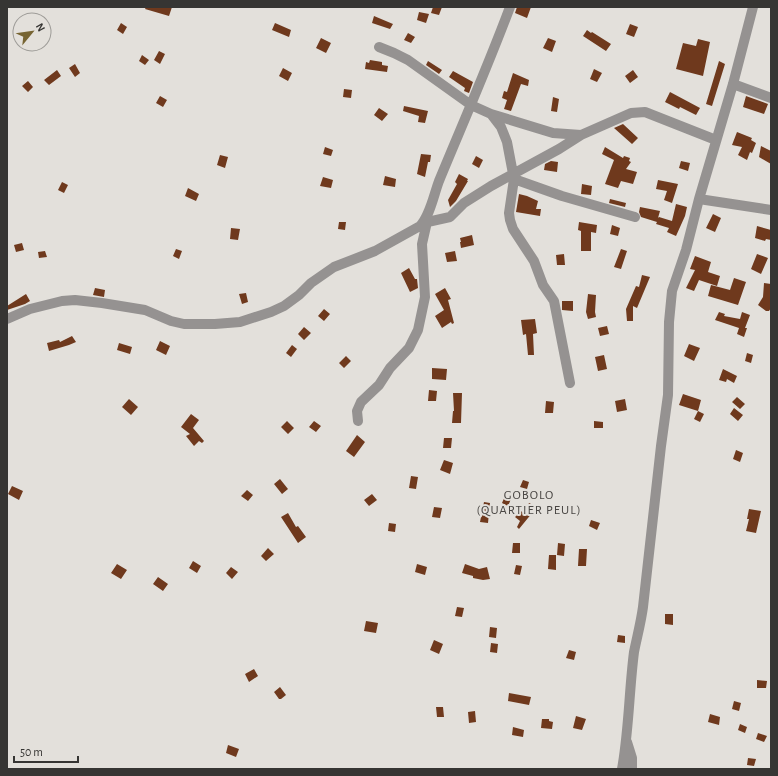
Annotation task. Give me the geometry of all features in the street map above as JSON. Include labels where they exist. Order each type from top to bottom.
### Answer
[{"type":"street","points":[[358,421],[357,411],[361,402],[379,385],[390,368],[405,353],[412,344],[418,330],[425,297],[422,244],[425,223],[510,7]]},
{"type":"street","points":[[622,769],[627,742],[634,653],[644,607],[661,446],[668,395],[669,322],[672,291],[686,250],[753,7]]},
{"type":"street","points":[[379,47],[408,60],[471,105],[491,114],[553,133],[581,135]]},
{"type":"street","points":[[733,84],[771,98]]},
{"type":"street","points":[[7,319],[30,309],[62,301],[75,300],[145,310],[171,321],[184,324],[240,322],[284,306],[300,295],[311,283],[329,269],[375,251],[425,223],[450,216],[464,203],[513,177],[581,135],[631,113],[645,112],[716,140]]},
{"type":"street","points":[[491,114],[505,134],[513,177],[509,213],[510,220],[513,229],[534,261],[543,285],[554,302],[570,383]]},
{"type":"street","points":[[513,177],[562,196],[635,218]]},
{"type":"street","points":[[699,199],[771,210]]},
{"type":"street","points":[[627,742],[632,758],[632,769]]},
{"type":"building","points":[[146,7],[172,7],[169,16],[145,9]]},
{"type":"building","points":[[433,7],[442,7],[439,15],[431,13]]},
{"type":"building","points":[[517,7],[531,7],[527,18],[515,13]]},
{"type":"building","points":[[419,12],[429,14],[426,23],[417,20]]},
{"type":"building","points":[[374,16],[393,24],[390,29],[372,23]]},
{"type":"building","points":[[121,23],[127,27],[123,34],[117,30]]},
{"type":"building","points":[[275,23],[291,30],[289,37],[272,30]]},
{"type":"building","points":[[630,24],[638,27],[634,37],[626,34]]},
{"type":"building","points":[[587,30],[611,44],[606,51],[583,36]]},
{"type":"building","points":[[408,33],[415,37],[411,43],[404,40]]},
{"type":"building","points":[[321,38],[331,43],[326,53],[316,48]]},
{"type":"building","points":[[548,38],[556,41],[552,52],[543,48]]},
{"type":"building","points":[[698,39],[710,42],[703,76],[676,69],[683,43],[696,46]]},
{"type":"building","points":[[159,51],[165,54],[160,64],[154,60]]},
{"type":"building","points":[[142,55],[149,60],[145,65],[139,61]]},
{"type":"building","points":[[370,60],[382,62],[382,65],[388,66],[387,72],[365,69],[366,62],[369,63]]},
{"type":"building","points":[[428,61],[442,70],[439,74],[426,65]]},
{"type":"building","points":[[719,61],[725,64],[712,106],[706,104]]},
{"type":"building","points":[[75,64],[80,73],[75,77],[69,68]]},
{"type":"building","points":[[283,68],[292,73],[288,81],[279,76]]},
{"type":"building","points":[[594,69],[602,73],[597,82],[590,79]]},
{"type":"building","points":[[57,70],[61,76],[49,85],[44,80]]},
{"type":"building","points":[[633,70],[638,77],[630,83],[625,76]]},
{"type":"building","points":[[453,71],[473,82],[469,93],[464,91],[465,88],[449,77]]},
{"type":"building","points":[[513,73],[529,80],[528,86],[521,84],[511,111],[504,109],[507,100],[502,98],[504,91],[507,92]]},
{"type":"building","points":[[28,81],[33,87],[28,92],[22,86]]},
{"type":"building","points":[[344,89],[352,90],[351,98],[343,97]]},
{"type":"building","points":[[670,92],[700,108],[696,115],[665,102]]},
{"type":"building","points":[[160,96],[167,100],[163,107],[156,103]]},
{"type":"building","points":[[746,96],[768,104],[764,114],[743,107]]},
{"type":"building","points":[[553,97],[559,99],[557,112],[551,111]]},
{"type":"building","points":[[404,106],[428,111],[425,123],[418,122],[419,116],[403,111]]},
{"type":"building","points":[[379,108],[388,114],[382,121],[374,115]]},
{"type":"building","points":[[623,124],[638,138],[632,144],[614,128]]},
{"type":"building","points":[[737,132],[752,138],[751,140],[756,143],[747,160],[738,155],[742,147],[732,145]]},
{"type":"building","points":[[761,146],[771,151],[771,164],[759,157]]},
{"type":"building","points":[[325,147],[333,150],[331,156],[323,154]]},
{"type":"building","points":[[605,147],[623,158],[624,156],[630,158],[629,161],[631,162],[626,169],[637,172],[633,184],[621,181],[618,188],[605,184],[614,160],[602,154]]},
{"type":"building","points":[[421,154],[431,155],[425,177],[417,174]]},
{"type":"building","points":[[220,155],[228,157],[225,168],[217,165]]},
{"type":"building","points":[[476,156],[483,160],[479,168],[472,164]]},
{"type":"building","points":[[551,161],[558,162],[557,172],[544,170],[545,164]]},
{"type":"building","points":[[681,161],[690,163],[688,171],[679,168]]},
{"type":"building","points":[[459,174],[468,179],[468,181],[456,201],[450,207],[448,200],[457,184],[455,182]]},
{"type":"building","points":[[385,176],[396,179],[395,187],[383,185]]},
{"type":"building","points":[[323,177],[333,180],[331,188],[320,186]]},
{"type":"building","points":[[658,180],[678,184],[672,203],[664,200],[667,191],[656,189]]},
{"type":"building","points":[[62,182],[68,185],[64,193],[58,190]]},
{"type":"building","points":[[582,184],[592,186],[591,195],[581,194]]},
{"type":"building","points":[[188,188],[199,194],[196,201],[185,196]]},
{"type":"building","points":[[519,194],[538,201],[536,209],[541,209],[540,216],[516,212]]},
{"type":"building","points":[[610,199],[626,203],[625,207],[609,203]]},
{"type":"building","points":[[676,204],[687,207],[685,216],[676,236],[667,232],[669,228],[641,217],[639,212],[640,207],[660,211],[658,218],[672,221]]},
{"type":"building","points":[[713,214],[721,218],[715,232],[706,228]]},
{"type":"building","points":[[339,222],[346,222],[345,230],[338,229]]},
{"type":"building","points":[[579,222],[597,225],[596,233],[591,232],[591,251],[581,251],[581,231],[578,230]]},
{"type":"building","points":[[612,225],[620,228],[618,236],[610,234]]},
{"type":"building","points":[[757,226],[771,230],[771,240],[766,239],[765,241],[755,238]]},
{"type":"building","points":[[231,228],[240,229],[238,240],[230,239]]},
{"type":"building","points":[[472,235],[474,245],[461,248],[460,238]]},
{"type":"building","points":[[22,243],[24,250],[16,252],[14,245]]},
{"type":"building","points":[[176,249],[182,251],[179,259],[173,256]]},
{"type":"building","points":[[621,249],[627,251],[621,269],[614,267]]},
{"type":"building","points":[[45,251],[47,257],[39,258],[38,252]]},
{"type":"building","points":[[455,251],[457,261],[447,262],[445,253]]},
{"type":"building","points":[[564,254],[565,265],[557,265],[556,255]]},
{"type":"building","points":[[757,254],[768,258],[761,274],[751,269]]},
{"type":"building","points":[[695,256],[711,262],[708,272],[720,276],[717,286],[699,280],[694,291],[686,288],[695,270],[690,269]]},
{"type":"building","points":[[409,268],[415,279],[417,279],[418,288],[410,292],[401,273]]},
{"type":"building","points":[[642,275],[650,277],[637,308],[633,306],[633,321],[627,321],[626,309],[636,286],[639,287]]},
{"type":"building","points":[[734,278],[746,282],[738,305],[708,296],[711,285],[730,290]]},
{"type":"building","points":[[764,283],[771,284],[771,308],[769,311],[766,311],[758,305],[763,297]]},
{"type":"building","points":[[95,288],[105,290],[104,297],[93,295]]},
{"type":"building","points":[[445,288],[451,299],[448,300],[454,323],[452,324],[451,322],[442,328],[435,316],[444,310],[435,294]]},
{"type":"building","points":[[246,293],[248,302],[242,304],[239,294]]},
{"type":"building","points":[[26,294],[30,301],[7,310],[7,306]]},
{"type":"building","points":[[588,294],[596,295],[596,317],[588,319],[586,312]]},
{"type":"building","points":[[562,301],[573,301],[573,311],[562,310]]},
{"type":"building","points":[[324,309],[330,314],[324,321],[318,316]]},
{"type":"building","points":[[719,312],[725,314],[724,316],[740,319],[742,312],[750,315],[745,328],[747,328],[744,337],[737,334],[739,328],[715,320]]},
{"type":"building","points":[[535,319],[537,333],[533,334],[534,355],[528,355],[526,334],[523,335],[521,320]]},
{"type":"building","points":[[607,326],[609,334],[600,336],[598,328]]},
{"type":"building","points":[[304,327],[311,333],[304,340],[298,334]]},
{"type":"building","points":[[72,336],[76,342],[49,351],[47,343],[59,340],[60,342]]},
{"type":"building","points":[[160,341],[170,346],[166,355],[156,350]]},
{"type":"building","points":[[119,343],[132,347],[130,354],[117,350]]},
{"type":"building","points":[[689,344],[700,348],[694,361],[684,356]]},
{"type":"building","points":[[292,345],[297,349],[291,357],[286,353]]},
{"type":"building","points":[[747,353],[753,355],[751,363],[745,361]]},
{"type":"building","points":[[604,355],[607,369],[598,371],[595,357]]},
{"type":"building","points":[[346,356],[351,361],[344,368],[339,363]]},
{"type":"building","points":[[432,368],[447,369],[446,380],[432,379]]},
{"type":"building","points":[[723,369],[737,376],[734,383],[727,379],[726,382],[719,380]]},
{"type":"building","points":[[429,390],[437,391],[436,401],[428,401]]},
{"type":"building","points":[[453,393],[462,393],[461,423],[452,423],[454,411]]},
{"type":"building","points":[[683,394],[701,400],[698,411],[679,405]]},
{"type":"building","points":[[737,397],[745,404],[740,409],[732,402]]},
{"type":"building","points":[[129,399],[138,407],[131,415],[122,407]]},
{"type":"building","points":[[625,399],[627,410],[617,412],[615,401]]},
{"type":"building","points":[[546,401],[554,402],[553,413],[545,413]]},
{"type":"building","points":[[734,408],[743,415],[738,421],[730,414]]},
{"type":"building","points":[[698,411],[704,414],[700,422],[694,419]]},
{"type":"building","points":[[191,414],[199,420],[193,428],[204,441],[202,443],[199,441],[194,446],[186,436],[190,434],[181,427]]},
{"type":"building","points":[[287,421],[294,428],[288,434],[281,427]]},
{"type":"building","points":[[314,421],[321,426],[316,432],[309,427]]},
{"type":"building","points":[[594,421],[603,422],[603,428],[594,428]]},
{"type":"building","points":[[357,435],[365,442],[354,457],[346,451]]},
{"type":"building","points":[[444,438],[452,438],[451,448],[443,448]]},
{"type":"building","points":[[736,450],[743,453],[740,462],[733,459]]},
{"type":"building","points":[[444,460],[453,463],[450,474],[440,470]]},
{"type":"building","points":[[411,476],[418,477],[416,489],[409,488]]},
{"type":"building","points":[[280,479],[288,489],[282,494],[274,484]]},
{"type":"building","points":[[523,480],[529,482],[527,489],[520,487]]},
{"type":"building","points":[[12,486],[23,491],[19,500],[8,494]]},
{"type":"building","points":[[247,490],[253,495],[248,501],[241,496]]},
{"type":"building","points":[[372,494],[377,500],[369,506],[364,500]]},
{"type":"building","points":[[505,496],[511,499],[508,506],[502,503]]},
{"type":"building","points":[[484,502],[490,503],[488,523],[480,522]]},
{"type":"building","points":[[529,503],[537,507],[519,529],[517,527],[520,521],[515,517],[521,511],[524,514]]},
{"type":"building","points":[[434,507],[442,508],[440,518],[432,517]]},
{"type":"building","points":[[749,509],[761,511],[756,533],[746,531],[749,519],[747,519]]},
{"type":"building","points":[[288,513],[296,527],[298,526],[306,537],[298,543],[281,517]]},
{"type":"building","points":[[591,520],[600,523],[597,530],[589,526]]},
{"type":"building","points":[[389,523],[396,524],[395,532],[388,531]]},
{"type":"building","points":[[513,543],[520,543],[520,553],[512,553]]},
{"type":"building","points":[[558,543],[565,544],[564,556],[557,555]]},
{"type":"building","points":[[268,548],[274,554],[266,561],[261,556]]},
{"type":"building","points":[[579,549],[587,549],[586,566],[578,566]]},
{"type":"building","points":[[549,555],[556,555],[556,570],[548,569]]},
{"type":"building","points":[[193,561],[201,566],[197,573],[189,568]]},
{"type":"building","points":[[117,564],[127,570],[121,579],[111,573]]},
{"type":"building","points":[[417,564],[427,567],[425,575],[415,572]]},
{"type":"building","points":[[465,564],[479,569],[487,567],[490,579],[483,580],[473,578],[473,576],[462,573]]},
{"type":"building","points":[[516,565],[522,566],[520,575],[514,574]]},
{"type":"building","points":[[231,567],[238,572],[232,579],[226,573]]},
{"type":"building","points":[[158,577],[168,584],[163,591],[153,584]]},
{"type":"building","points":[[457,607],[464,608],[462,617],[455,616]]},
{"type":"building","points":[[665,614],[673,614],[673,625],[665,624]]},
{"type":"building","points":[[366,621],[378,623],[376,633],[364,631]]},
{"type":"building","points":[[490,627],[497,628],[496,638],[489,637]]},
{"type":"building","points":[[618,635],[625,636],[625,643],[617,642]]},
{"type":"building","points":[[434,640],[443,644],[439,654],[430,650]]},
{"type":"building","points":[[491,643],[498,644],[497,653],[490,652]]},
{"type":"building","points":[[569,650],[576,652],[574,660],[566,658]]},
{"type":"building","points":[[254,669],[258,676],[249,682],[245,674]]},
{"type":"building","points":[[757,680],[767,681],[766,688],[757,688]]},
{"type":"building","points":[[280,687],[286,695],[279,699],[274,692]]},
{"type":"building","points":[[509,693],[531,697],[529,705],[508,701]]},
{"type":"building","points":[[734,701],[741,703],[739,711],[732,709]]},
{"type":"building","points":[[436,707],[443,707],[444,717],[437,717]]},
{"type":"building","points":[[475,711],[476,722],[469,723],[468,712]]},
{"type":"building","points":[[710,714],[720,717],[719,725],[708,722]]},
{"type":"building","points":[[576,716],[586,719],[582,730],[573,728]]},
{"type":"building","points":[[542,719],[549,719],[549,721],[553,722],[552,729],[541,728]]},
{"type":"building","points":[[740,724],[747,727],[745,733],[738,730]]},
{"type":"building","points":[[513,727],[524,730],[523,737],[512,735]]},
{"type":"building","points":[[758,733],[767,736],[764,742],[756,739]]},
{"type":"building","points":[[228,745],[239,749],[236,757],[226,753]]},
{"type":"building","points":[[748,758],[756,759],[754,766],[747,765]]},
{"type":"district","name":"GOBOLO (QUARTIER PEUL)","points":[[529,502]]}]
